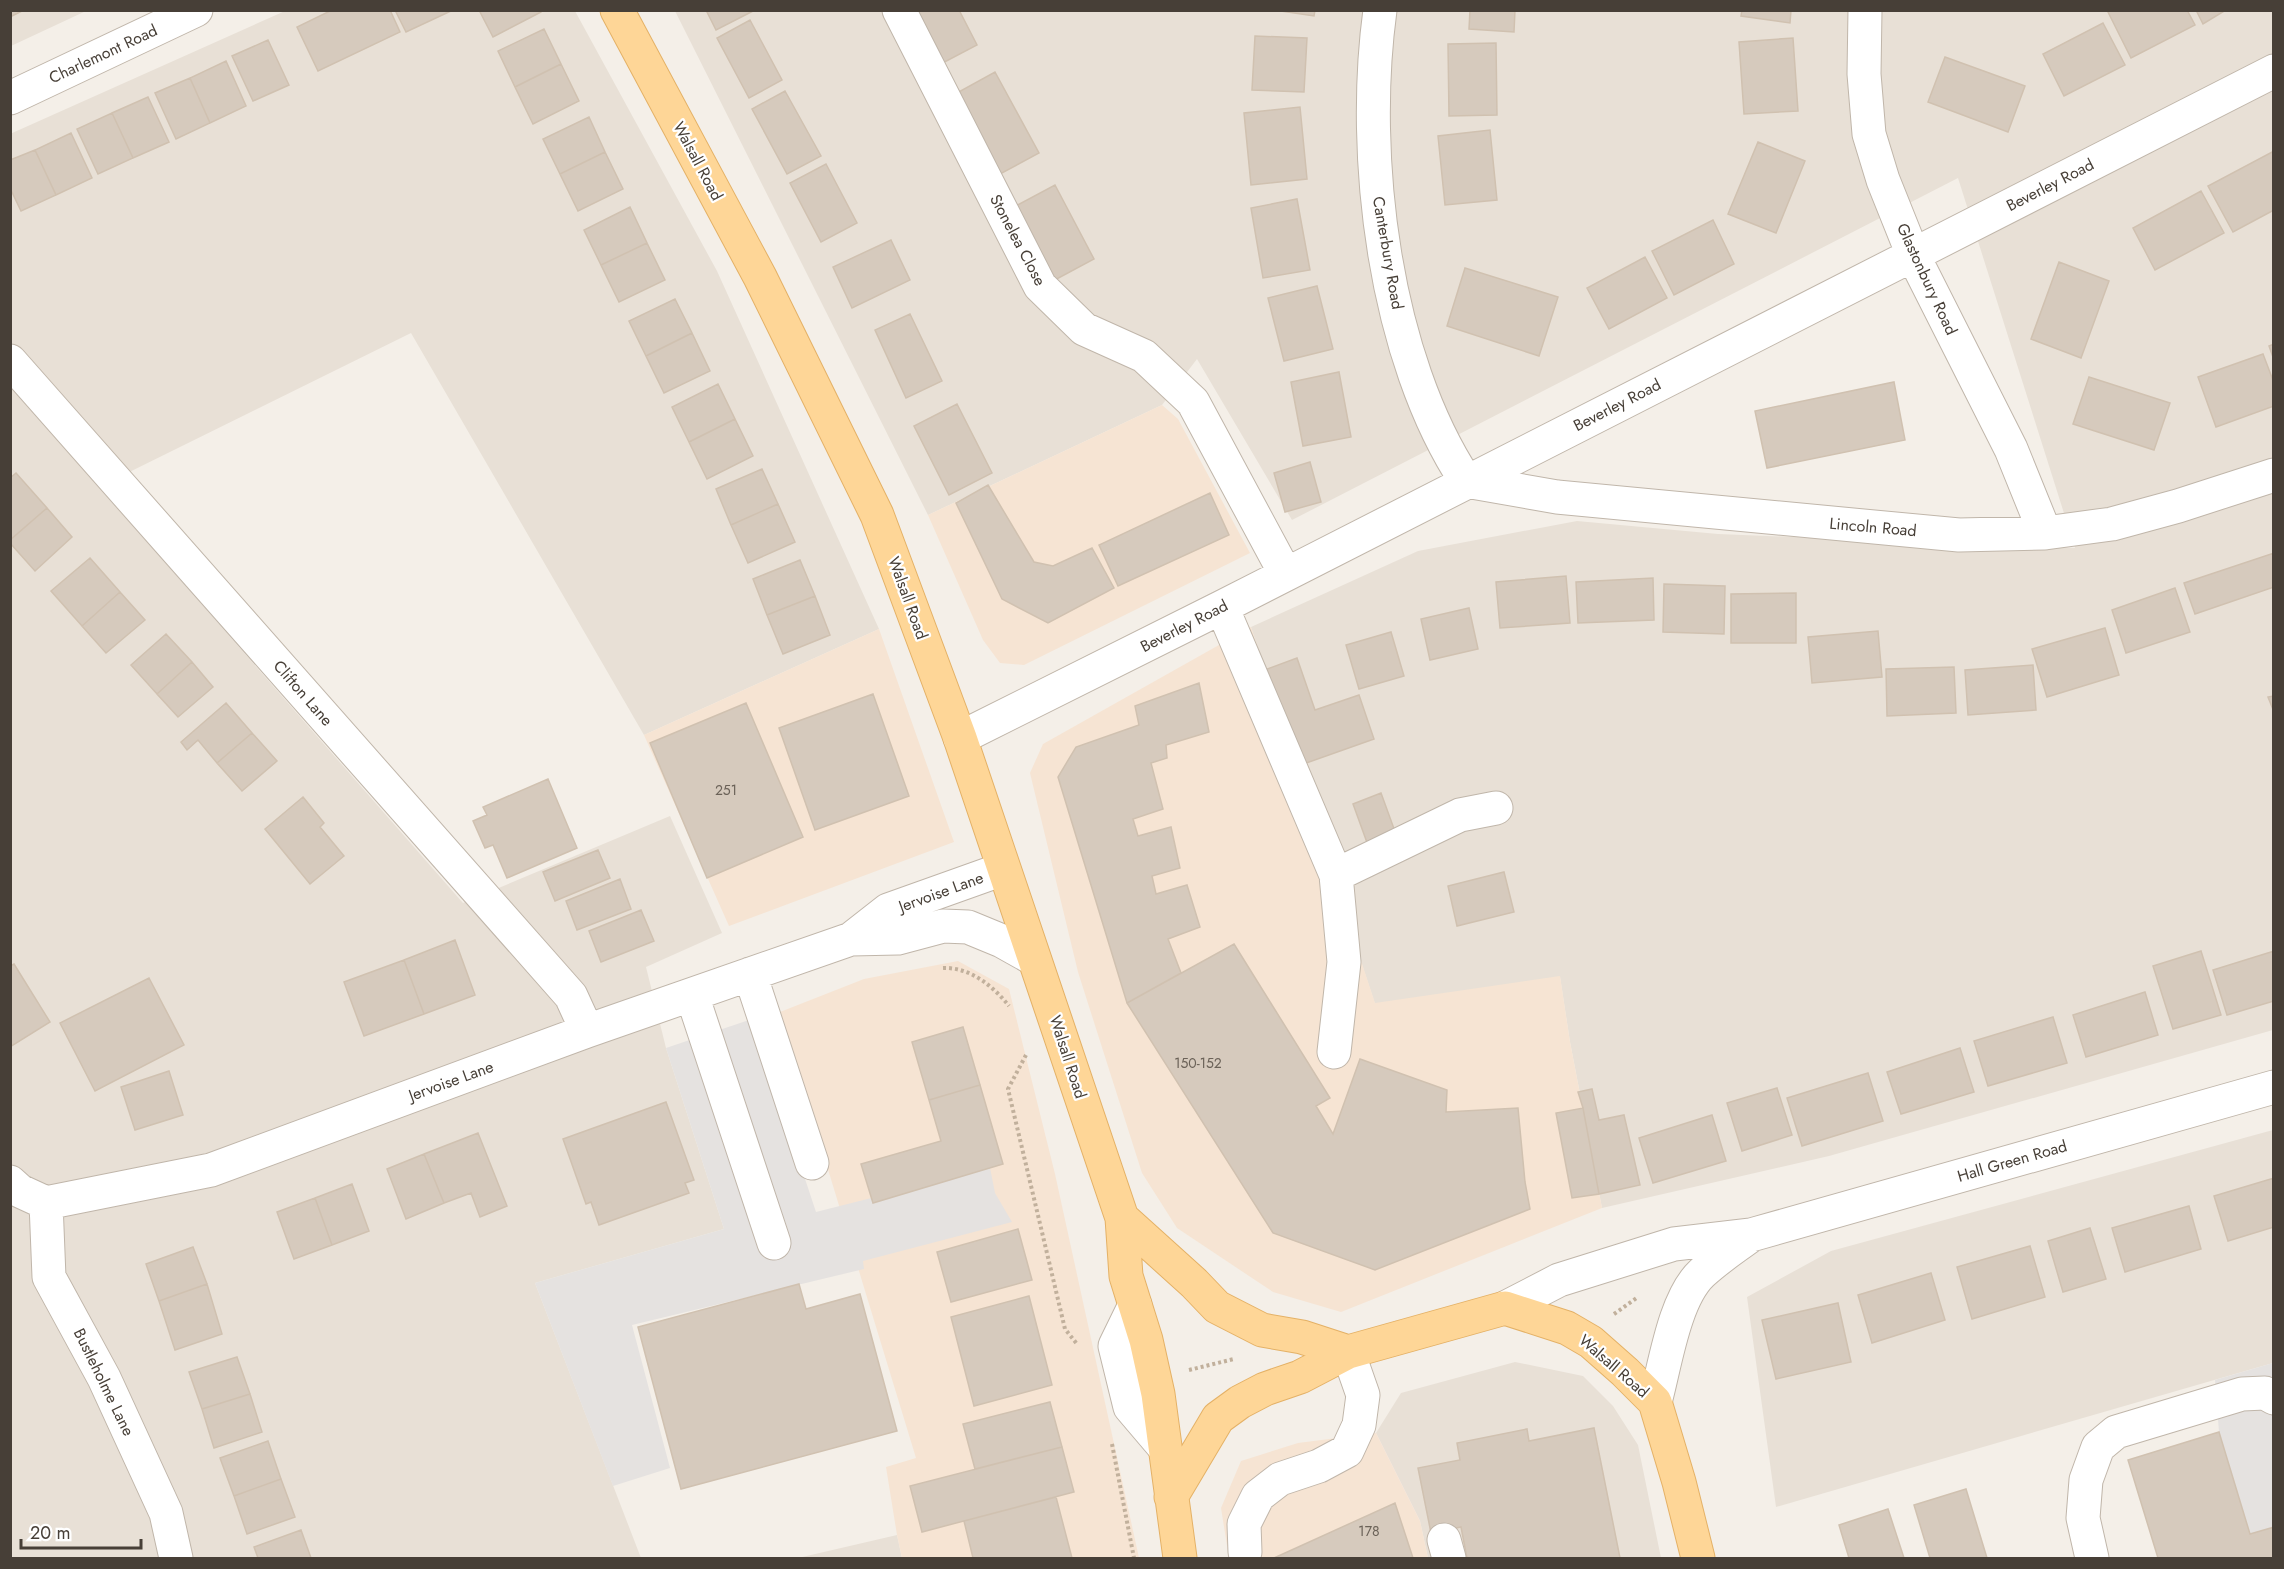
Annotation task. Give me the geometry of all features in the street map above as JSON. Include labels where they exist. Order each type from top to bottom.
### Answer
[{"type":"main road","name":"Walsall Road","points":[[617,10],[760,277],[877,515],[960,738],[1122,1218],[1126,1276],[1155,1378],[1180,1558]]},
{"type":"main road","name":"Walsall Road","points":[[1122,1218],[1194,1283],[1216,1307],[1262,1330],[1302,1337],[1348,1352]]},
{"type":"main road","name":"Walsall Road","points":[[1504,1308],[1567,1328],[1591,1342],[1655,1402],[1679,1482],[1698,1558]]},
{"type":"main road","points":[[1171,1497],[1218,1418],[1240,1402],[1265,1389],[1300,1377],[1348,1352],[1504,1308]]},
{"type":"street","name":"Charlemont Road","points":[[10,98],[196,10]]},
{"type":"street","name":"Stonelea Close","points":[[899,10],[1040,286],[1083,329],[1144,356],[1193,402],[1285,573]]},
{"type":"street","name":"Canterbury Road","points":[[1380,10],[1374,56],[1373,122],[1378,199],[1387,263],[1403,336],[1422,397],[1449,454],[1466,481]]},
{"type":"street","name":"Glastonbury Road","points":[[1865,10],[1864,74],[1869,134],[1883,180],[1913,255],[2011,449],[2045,532]]},
{"type":"street","name":"Beverley Road","points":[[960,738],[2274,71]]},
{"type":"street","name":"Clifton Lane","points":[[10,362],[571,996],[587,1031]]},
{"type":"street","name":"Lincoln Road","points":[[1466,481],[1557,497],[1959,535],[2045,532],[2112,524],[2178,506],[2274,475]]},
{"type":"street","points":[[1222,607],[1336,875],[1344,962],[1334,1052]]},
{"type":"street","points":[[1336,875],[1460,815],[1496,808]]},
{"type":"street","name":"Jervoise Lane","points":[[851,939],[888,910],[1003,869]]},
{"type":"street","name":"Jervoise Lane","points":[[46,1203],[211,1170],[587,1031],[851,939],[898,938],[943,926],[968,927],[1002,941],[1034,959]]},
{"type":"street","points":[[750,974],[812,1163]]},
{"type":"street","points":[[692,994],[774,1243]]},
{"type":"street","name":"Hall Green Road","points":[[1504,1308],[1559,1280],[1674,1244],[1751,1235],[2274,1087]]},
{"type":"street","points":[[10,1182],[20,1191],[46,1203]]},
{"type":"street","name":"Bustleholme Lane","points":[[46,1203],[49,1277],[104,1378],[166,1513],[176,1558]]},
{"type":"street","name":"Hall Green Road","points":[[1655,1402],[1670,1342],[1688,1293],[1701,1274],[1751,1235]]},
{"type":"street","points":[[1135,1305],[1114,1346],[1130,1407],[1164,1447]]},
{"type":"street","points":[[1245,1552],[1244,1524],[1257,1496],[1280,1479],[1319,1466],[1347,1451],[1359,1425],[1363,1395],[1348,1352]]},
{"type":"street","points":[[2092,1558],[2083,1518],[2086,1480],[2098,1447],[2116,1432],[2242,1394],[2265,1393],[2274,1398]]},
{"type":"path","points":[[935,968],[947,968],[981,979],[998,992],[1012,1010]]},
{"type":"path","points":[[1026,1053],[1008,1089],[1065,1329],[1078,1345]]},
{"type":"path","points":[[1155,1378],[1254,1354],[1262,1330]]},
{"type":"path","points":[[1111,1439],[1134,1558]]},
{"type":"shaded area","points":[[11,10],[86,11],[11,46]]},
{"type":"shaded area","points":[[285,11],[575,11],[717,271],[879,629],[644,735],[411,333],[99,487],[463,903],[670,816],[722,933],[646,967],[666,1048],[724,1229],[535,1283],[641,1558],[11,1558],[10,134]]},
{"type":"shaded area","points":[[675,11],[2273,11],[2273,1030],[1829,1156],[1602,1208],[1560,977],[1375,1004],[1251,627],[1418,551],[1577,521],[1718,534],[2075,548],[1958,178],[1292,520],[1197,359],[1162,405],[928,515]]},
{"type":"shaded area","points":[[1162,405],[1178,419],[1250,553],[1024,665],[1000,663],[983,640],[928,515]]},
{"type":"shaded area","points":[[1251,627],[1375,1003],[1560,976],[1570,1042],[1602,1208],[1341,1312],[1273,1292],[1177,1228],[1142,1173],[1078,972],[1030,773],[1043,744]]},
{"type":"shaded area","points":[[879,629],[954,842],[729,926],[644,735]]},
{"type":"shaded area","points":[[958,961],[1009,989],[1055,1174],[1139,1558],[902,1558],[886,1467],[916,1458],[780,1012],[864,979]]},
{"type":"shaded area","points":[[752,1019],[816,1212],[990,1168],[995,1193],[1012,1222],[863,1261],[864,1269],[632,1325],[670,1468],[613,1486],[535,1283],[724,1229],[666,1048]]},
{"type":"shaded area","points":[[2273,1130],[2273,1363],[1776,1507],[1747,1297],[1831,1251]]},
{"type":"shaded area","points":[[1515,1362],[1583,1376],[1613,1406],[1638,1445],[1661,1558],[1428,1558],[1420,1521],[1376,1433],[1401,1393]]},
{"type":"shaded area","points":[[2273,1363],[2273,1527],[2250,1534],[2219,1432],[2215,1380]]},
{"type":"shaded area","points":[[1376,1433],[1420,1521],[1428,1558],[1229,1558],[1221,1508],[1241,1461],[1298,1443]]},
{"type":"shaded area","points":[[897,1535],[902,1558],[798,1558]]},
{"type":"building","points":[[10,10],[22,10],[22,11],[10,17]]},
{"type":"building","points":[[332,10],[390,10],[400,32],[318,71],[297,27]]},
{"type":"building","points":[[395,10],[453,10],[406,32]]},
{"type":"building","points":[[479,10],[541,10],[541,12],[493,37]]},
{"type":"building","points":[[706,10],[755,10],[716,30]]},
{"type":"building","points":[[908,10],[959,10],[977,45],[937,66]]},
{"type":"building","points":[[1274,10],[1315,10],[1314,16]]},
{"type":"building","points":[[1470,10],[1515,10],[1514,32],[1469,29]]},
{"type":"building","points":[[1742,10],[1791,10],[1790,23],[1741,16]]},
{"type":"building","points":[[2107,10],[2187,10],[2195,25],[2131,58]]},
{"type":"building","points":[[2196,10],[2226,10],[2203,24]]},
{"type":"building","points":[[750,20],[782,80],[749,98],[717,38]]},
{"type":"building","points":[[2103,23],[2125,65],[2064,96],[2043,54]]},
{"type":"building","points":[[544,29],[561,64],[515,87],[498,51]]},
{"type":"building","points":[[1255,36],[1307,38],[1304,92],[1252,90]]},
{"type":"building","points":[[1793,38],[1798,111],[1744,114],[1739,42]]},
{"type":"building","points":[[268,40],[289,85],[253,101],[232,56]]},
{"type":"building","points":[[1496,43],[1497,115],[1449,116],[1448,44]]},
{"type":"building","points":[[1945,57],[2025,86],[2008,132],[1928,102]]},
{"type":"building","points":[[226,61],[246,106],[210,123],[190,78]]},
{"type":"building","points":[[561,64],[579,101],[533,124],[515,87]]},
{"type":"building","points":[[995,72],[1039,153],[1000,174],[955,94]]},
{"type":"building","points":[[190,78],[210,123],[176,139],[155,93]]},
{"type":"building","points":[[785,91],[821,156],[787,174],[752,109]]},
{"type":"building","points":[[148,97],[169,142],[133,158],[112,113]]},
{"type":"building","points":[[1300,107],[1307,179],[1251,185],[1244,113]]},
{"type":"building","points":[[112,113],[133,158],[98,174],[77,129]]},
{"type":"building","points":[[589,117],[605,152],[560,174],[543,139]]},
{"type":"building","points":[[1490,130],[1497,200],[1445,205],[1438,136]]},
{"type":"building","points":[[71,133],[92,178],[56,195],[35,150]]},
{"type":"building","points":[[1758,142],[1805,161],[1776,233],[1728,214]]},
{"type":"building","points":[[35,150],[56,195],[21,211],[10,188],[10,160]]},
{"type":"building","points":[[2274,151],[2274,210],[2233,232],[2208,186]]},
{"type":"building","points":[[605,152],[623,189],[578,211],[560,174]]},
{"type":"building","points":[[826,164],[857,223],[821,242],[790,183]]},
{"type":"building","points":[[1055,185],[1094,259],[1053,281],[1014,207]]},
{"type":"building","points":[[2201,191],[2224,233],[2155,270],[2133,228]]},
{"type":"building","points":[[1297,199],[1310,270],[1263,278],[1251,208]]},
{"type":"building","points":[[630,207],[647,243],[601,265],[584,230]]},
{"type":"building","points":[[1713,220],[1734,264],[1674,295],[1652,251]]},
{"type":"building","points":[[891,240],[910,280],[852,308],[833,267]]},
{"type":"building","points":[[647,243],[665,280],[619,302],[601,265]]},
{"type":"building","points":[[1645,257],[1667,298],[1609,329],[1587,288]]},
{"type":"building","points":[[2059,262],[2109,281],[2081,358],[2031,339]]},
{"type":"building","points":[[1465,268],[1558,297],[1539,356],[1447,326]]},
{"type":"building","points":[[1317,286],[1333,349],[1284,361],[1268,298]]},
{"type":"building","points":[[675,299],[692,333],[646,356],[629,321]]},
{"type":"building","points":[[910,314],[942,381],[906,398],[875,330]]},
{"type":"building","points":[[692,333],[710,371],[664,393],[646,356]]},
{"type":"building","points":[[2274,344],[2274,360],[2269,346]]},
{"type":"building","points":[[2263,354],[2274,383],[2274,406],[2216,427],[2198,377]]},
{"type":"building","points":[[1339,372],[1351,437],[1303,446],[1291,382]]},
{"type":"building","points":[[2089,377],[2170,403],[2154,450],[2073,424]]},
{"type":"building","points":[[1894,382],[1905,440],[1767,468],[1755,411]]},
{"type":"building","points":[[718,384],[735,419],[689,442],[672,407]]},
{"type":"building","points":[[957,404],[992,473],[949,495],[914,426]]},
{"type":"building","points":[[735,419],[753,456],[707,479],[689,442]]},
{"type":"building","points":[[1310,462],[1321,502],[1285,512],[1274,473]]},
{"type":"building","points":[[762,469],[778,504],[731,525],[716,489]]},
{"type":"building","points":[[16,473],[47,508],[10,540],[10,478]]},
{"type":"building","points":[[988,485],[1034,562],[1053,566],[1092,548],[1114,588],[1048,623],[1002,599],[956,503]]},
{"type":"building","points":[[1210,493],[1229,535],[1118,586],[1099,545]]},
{"type":"building","points":[[778,504],[795,542],[748,563],[731,525]]},
{"type":"building","points":[[47,508],[72,537],[35,571],[10,543],[10,540]]},
{"type":"building","points":[[2274,553],[2274,587],[2195,614],[2184,583]]},
{"type":"building","points":[[90,558],[120,592],[82,626],[51,591]]},
{"type":"building","points":[[800,560],[815,596],[767,615],[753,579]]},
{"type":"building","points":[[1566,576],[1570,623],[1500,628],[1496,582]]},
{"type":"building","points":[[1653,578],[1654,620],[1578,623],[1576,582]]},
{"type":"building","points":[[1664,584],[1725,586],[1724,634],[1663,632]]},
{"type":"building","points":[[2175,588],[2190,632],[2126,653],[2112,610]]},
{"type":"building","points":[[120,592],[145,620],[106,653],[82,626]]},
{"type":"building","points":[[1796,593],[1796,643],[1731,643],[1731,594]]},
{"type":"building","points":[[815,596],[830,635],[783,654],[767,615]]},
{"type":"building","points":[[1469,608],[1478,649],[1430,660],[1421,619]]},
{"type":"building","points":[[2105,628],[2119,675],[2047,697],[2032,649]]},
{"type":"building","points":[[1878,631],[1882,677],[1812,683],[1808,637]]},
{"type":"building","points":[[1391,632],[1404,676],[1359,689],[1346,645]]},
{"type":"building","points":[[166,634],[192,662],[157,694],[131,665]]},
{"type":"building","points":[[1297,658],[1315,710],[1359,695],[1374,739],[1295,767],[1262,671]]},
{"type":"building","points":[[192,662],[213,687],[178,717],[157,694]]},
{"type":"building","points":[[2033,665],[2036,710],[1968,715],[1965,670]]},
{"type":"building","points":[[1954,667],[1956,713],[1887,716],[1886,669]]},
{"type":"building","points":[[1199,683],[1209,732],[1166,745],[1167,758],[1151,763],[1163,809],[1133,819],[1138,836],[1171,827],[1180,868],[1152,876],[1156,894],[1187,885],[1200,927],[1168,939],[1181,973],[1127,1003],[1058,777],[1076,747],[1139,725],[1135,706]]},
{"type":"building","points":[[873,694],[909,796],[815,830],[779,728]]},
{"type":"building","points":[[2274,696],[2274,712],[2268,697]]},
{"type":"building","points":[[226,703],[252,733],[217,763],[198,740],[187,750],[181,742]]},
{"type":"building","points":[[746,703],[803,837],[707,878],[650,743]]},
{"type":"building","points":[[252,733],[277,761],[242,791],[217,763]]},
{"type":"building","points":[[548,779],[577,848],[507,878],[493,845],[485,848],[473,821],[487,815],[483,807]]},
{"type":"building","points":[[1381,793],[1397,837],[1369,848],[1353,804]]},
{"type":"building","points":[[303,797],[324,823],[320,827],[344,856],[310,884],[265,829]]},
{"type":"building","points":[[598,850],[610,878],[555,901],[543,872]]},
{"type":"building","points":[[1504,872],[1514,912],[1457,926],[1448,886]]},
{"type":"building","points":[[620,879],[631,909],[577,930],[566,901]]},
{"type":"building","points":[[641,910],[654,941],[601,962],[589,931]]},
{"type":"building","points":[[455,940],[475,995],[424,1014],[404,960]]},
{"type":"building","points":[[1234,944],[1330,1098],[1316,1106],[1333,1134],[1360,1059],[1447,1090],[1446,1112],[1518,1108],[1530,1209],[1375,1270],[1273,1233],[1127,1003]]},
{"type":"building","points":[[2201,951],[2221,1015],[2173,1029],[2153,966]]},
{"type":"building","points":[[2274,951],[2274,1001],[2227,1015],[2213,970]]},
{"type":"building","points":[[404,960],[424,1014],[364,1036],[344,982]]},
{"type":"building","points":[[14,964],[50,1022],[10,1047],[10,966]]},
{"type":"building","points":[[149,978],[184,1045],[95,1091],[60,1023]]},
{"type":"building","points":[[2145,992],[2158,1035],[2086,1057],[2073,1015]]},
{"type":"building","points":[[2053,1017],[2067,1063],[1988,1086],[1974,1041]]},
{"type":"building","points":[[963,1027],[980,1085],[929,1100],[912,1042]]},
{"type":"building","points":[[1960,1048],[1974,1092],[1901,1114],[1887,1072]]},
{"type":"building","points":[[169,1071],[183,1115],[135,1130],[121,1087]]},
{"type":"building","points":[[1868,1073],[1883,1121],[1802,1146],[1787,1098]]},
{"type":"building","points":[[980,1085],[1003,1164],[873,1203],[861,1164],[941,1141],[929,1100]]},
{"type":"building","points":[[1777,1088],[1792,1135],[1742,1151],[1727,1103]]},
{"type":"building","points":[[1592,1089],[1599,1120],[1624,1115],[1640,1185],[1599,1194],[1578,1092]]},
{"type":"building","points":[[666,1102],[694,1180],[685,1183],[689,1193],[599,1225],[591,1202],[586,1204],[563,1139]]},
{"type":"building","points":[[1583,1108],[1599,1194],[1572,1198],[1556,1113]]},
{"type":"building","points":[[1712,1115],[1726,1161],[1653,1183],[1639,1138]]},
{"type":"building","points":[[478,1133],[507,1206],[480,1217],[471,1193],[444,1203],[424,1154]]},
{"type":"building","points":[[424,1154],[444,1203],[406,1219],[387,1169]]},
{"type":"building","points":[[2274,1178],[2274,1227],[2228,1241],[2214,1196]]},
{"type":"building","points":[[352,1184],[369,1231],[332,1245],[315,1198]]},
{"type":"building","points":[[315,1198],[332,1245],[294,1259],[277,1212]]},
{"type":"building","points":[[2189,1206],[2201,1249],[2125,1272],[2112,1228]]},
{"type":"building","points":[[2090,1228],[2106,1279],[2063,1292],[2048,1241]]},
{"type":"building","points":[[1018,1229],[1032,1280],[951,1302],[937,1252]]},
{"type":"building","points":[[2030,1246],[2045,1297],[1972,1319],[1957,1267]]},
{"type":"building","points":[[193,1247],[207,1284],[159,1301],[146,1264]]},
{"type":"building","points":[[1931,1273],[1945,1320],[1872,1343],[1858,1295]]},
{"type":"building","points":[[207,1284],[222,1334],[175,1350],[159,1301]]},
{"type":"building","points":[[799,1284],[806,1309],[860,1294],[897,1431],[681,1489],[638,1327]]},
{"type":"building","points":[[1029,1296],[1052,1385],[974,1406],[951,1317]]},
{"type":"building","points":[[1838,1303],[1851,1362],[1776,1379],[1762,1320]]},
{"type":"building","points":[[237,1357],[250,1394],[202,1409],[189,1372]]},
{"type":"building","points":[[250,1394],[262,1432],[214,1448],[202,1409]]},
{"type":"building","points":[[1050,1402],[1062,1447],[975,1469],[963,1424]]},
{"type":"building","points":[[1594,1428],[1620,1558],[1467,1558],[1461,1527],[1431,1533],[1418,1468],[1460,1460],[1457,1443],[1527,1429],[1529,1441]]},
{"type":"building","points":[[2219,1432],[2250,1534],[2274,1527],[2274,1558],[2158,1558],[2128,1460]]},
{"type":"building","points":[[268,1441],[281,1479],[234,1496],[220,1458]]},
{"type":"building","points":[[1062,1447],[1074,1492],[922,1532],[910,1486]]},
{"type":"building","points":[[281,1479],[295,1517],[247,1534],[234,1496]]},
{"type":"building","points":[[1966,1489],[1987,1558],[1930,1558],[1914,1505]]},
{"type":"building","points":[[1056,1497],[1072,1558],[973,1558],[964,1521]]},
{"type":"building","points":[[1395,1503],[1413,1558],[1274,1558]]},
{"type":"building","points":[[1888,1509],[1904,1558],[1849,1558],[1839,1525]]},
{"type":"building","points":[[301,1530],[311,1558],[258,1558],[254,1547]]}]
